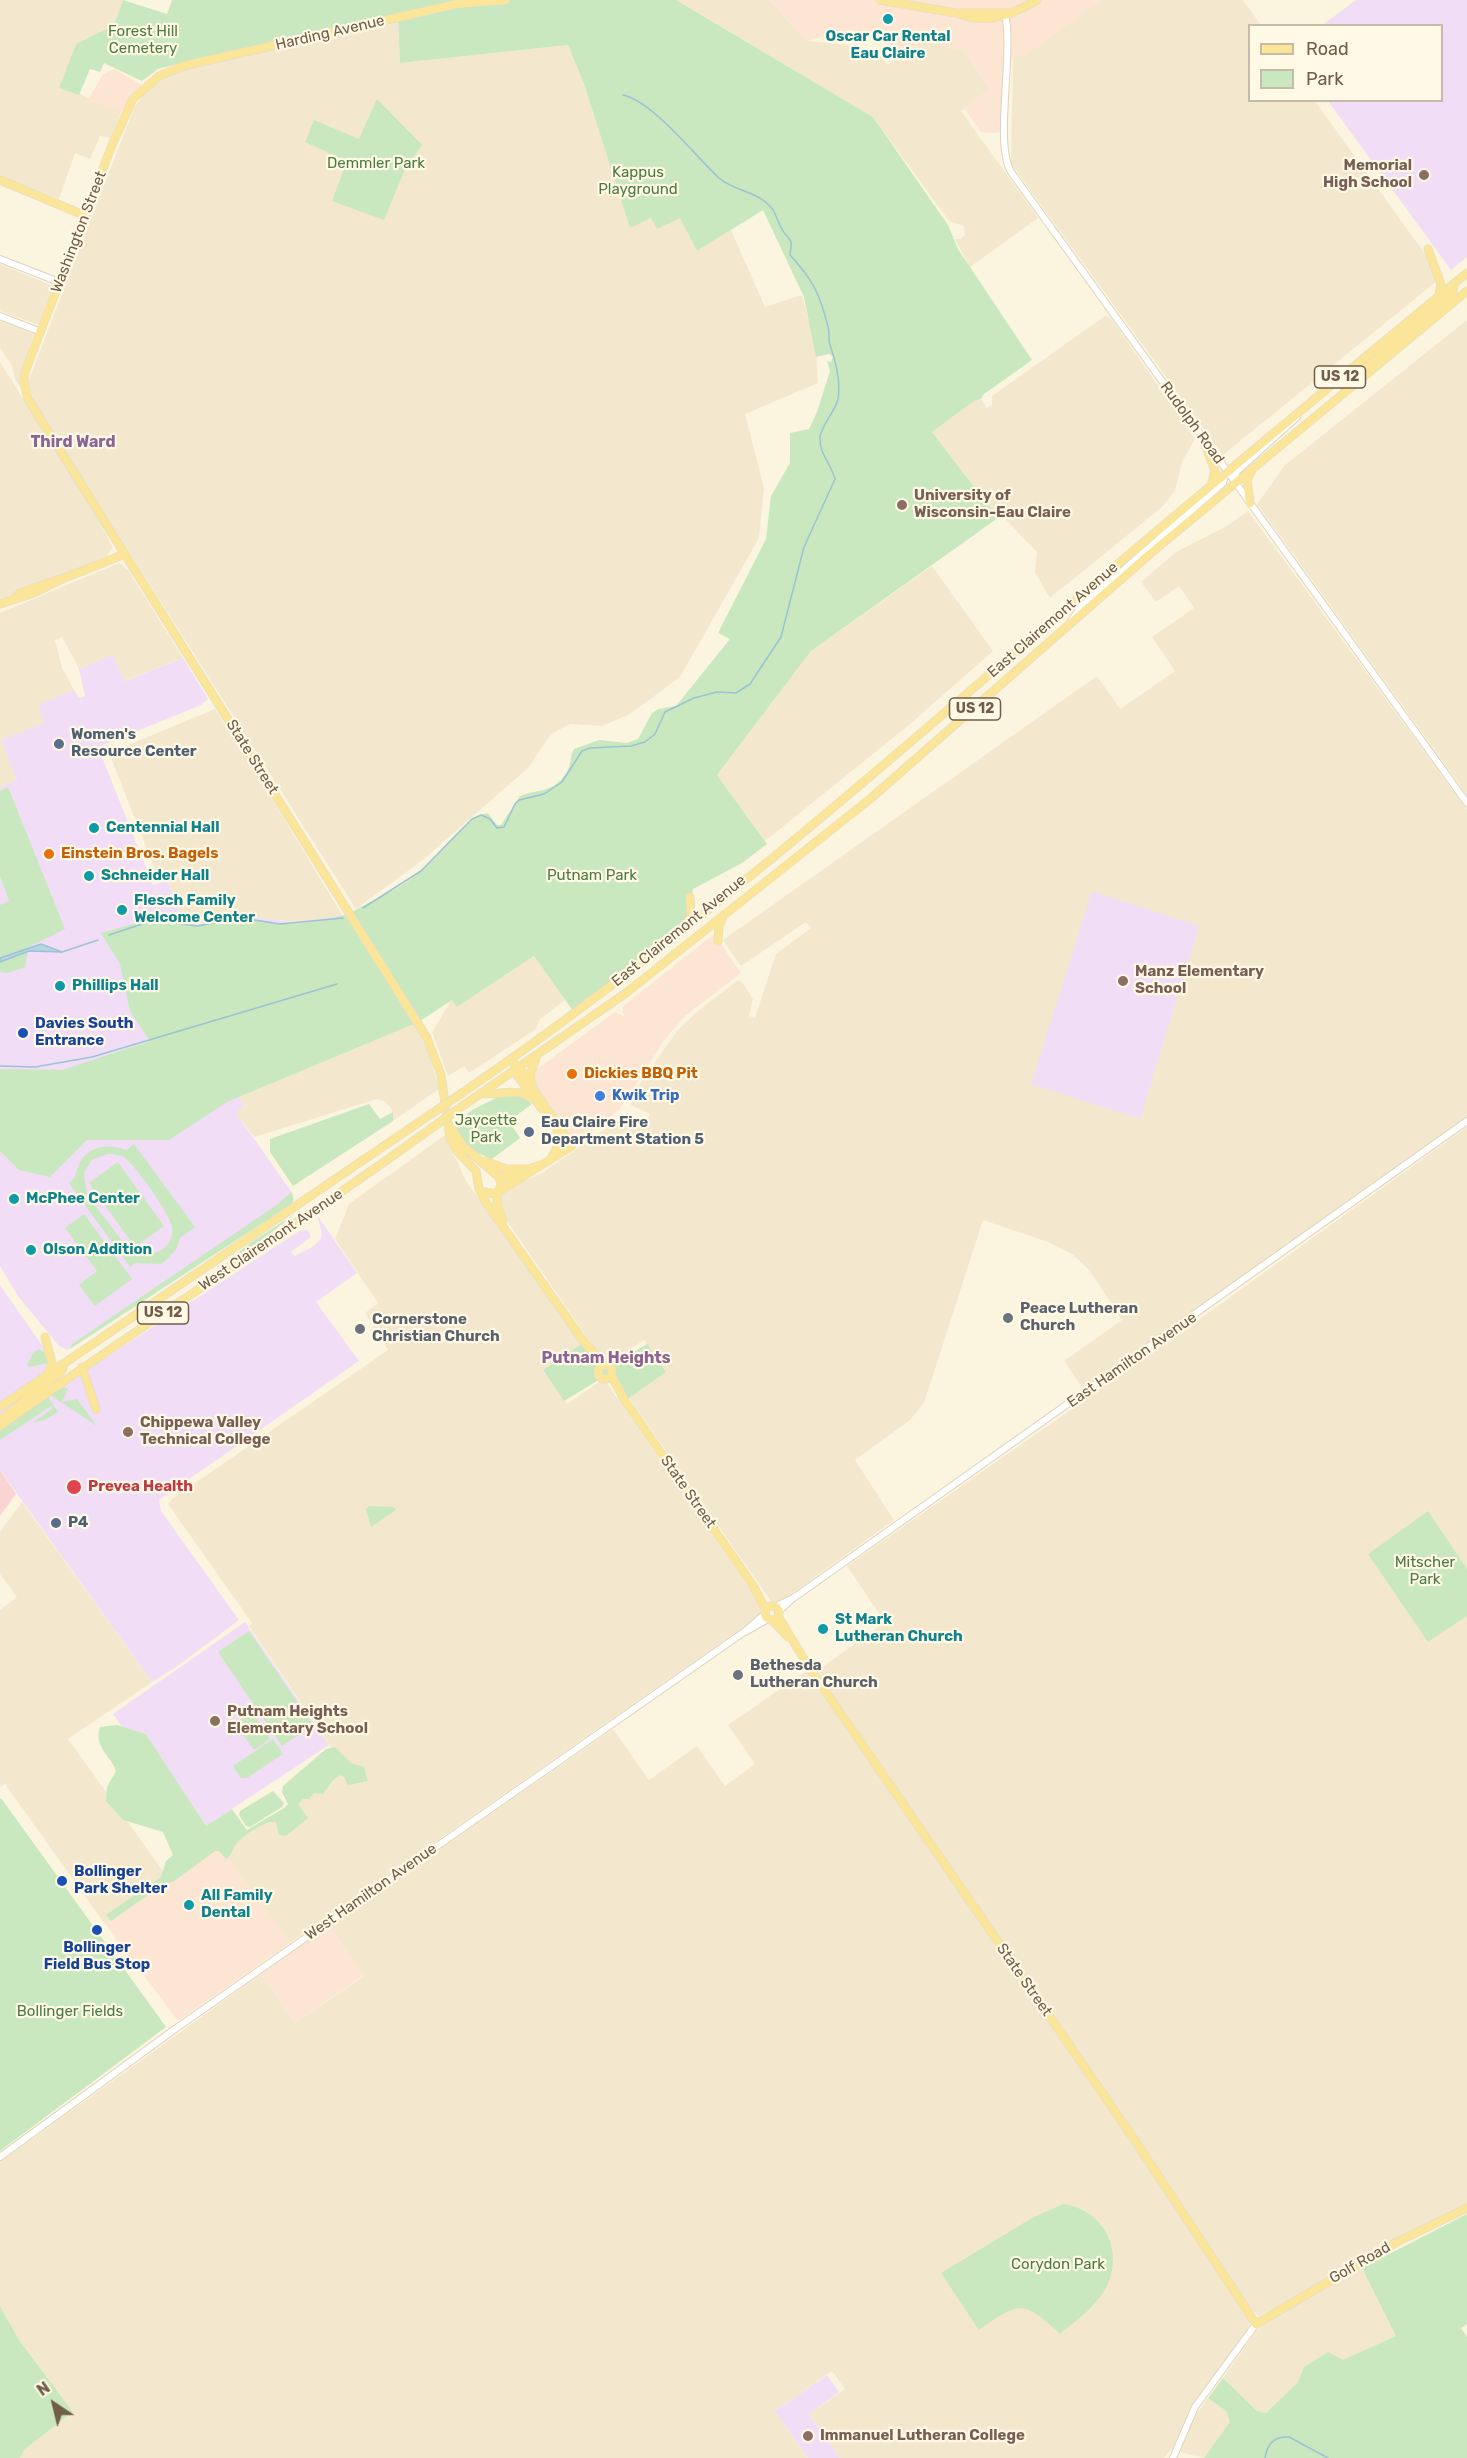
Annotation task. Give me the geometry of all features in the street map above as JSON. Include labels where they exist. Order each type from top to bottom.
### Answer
[{"type":"main road","name":"Harding Avenue","points":[[159,76],[183,66],[447,6],[505,0]]},
{"type":"main road","points":[[880,0],[956,13],[1005,13],[1036,0]]},
{"type":"main road","name":"Washington Street","points":[[28,399],[24,377],[112,146],[133,99],[159,76]]},
{"type":"main road","points":[[0,180],[86,216]]},
{"type":"main road","points":[[1428,249],[1441,284],[1438,298]]},
{"type":"main road","name":"East Clairemont Avenue","points":[[462,1093],[571,1018],[686,927],[898,754],[1226,471],[1467,273]]},
{"type":"main road","points":[[1465,293],[1463,284],[1467,280]]},
{"type":"main road","points":[[1334,401],[1347,383],[1448,297],[1453,292],[1454,284]]},
{"type":"main road","name":"East Clairemont Avenue","points":[[482,1093],[626,993],[870,799],[1256,465],[1465,293]]},
{"type":"main road","name":"State Street","points":[[28,399],[424,1032],[438,1063],[453,1143],[474,1168],[478,1181]]},
{"type":"main road","points":[[1204,442],[1215,476],[1206,488]]},
{"type":"main road","points":[[1250,503],[1248,480],[1256,465]]},
{"type":"main road","points":[[0,604],[40,591],[62,579],[125,554]]},
{"type":"main road","points":[[686,927],[691,915],[690,897]]},
{"type":"main road","points":[[718,941],[718,927],[725,914]]},
{"type":"main road","points":[[532,1086],[530,1074],[538,1056]]},
{"type":"main road","points":[[480,1191],[487,1194],[498,1192],[572,1146],[549,1116],[532,1086],[511,1060]]},
{"type":"main road","points":[[518,1070],[517,1076],[549,1116]]},
{"type":"main road","points":[[482,1093],[490,1095],[515,1090],[534,1100]]},
{"type":"main road","name":"West Clairemont Avenue","points":[[0,1407],[462,1093]]},
{"type":"main road","name":"West Clairemont Avenue","points":[[0,1426],[82,1367],[273,1240],[482,1093]]},
{"type":"main road","points":[[506,1228],[480,1191],[478,1181],[484,1176],[509,1177],[546,1163],[558,1145],[555,1125]]},
{"type":"main road","name":"State Street","points":[[450,1126],[459,1142],[497,1175]]},
{"type":"main road","points":[[471,1153],[506,1169],[529,1168]]},
{"type":"main road","points":[[497,1175],[501,1184],[497,1205],[506,1228]]},
{"type":"main road","name":"State Street","points":[[506,1228],[602,1367],[611,1369],[609,1377],[625,1401],[1131,2134],[1256,2324]]},
{"type":"main road","points":[[45,1337],[52,1363],[48,1374]]},
{"type":"main road","points":[[0,1420],[62,1371],[64,1363]]},
{"type":"main road","points":[[82,1367],[96,1408]]},
{"type":"main road","name":"Golf Road","points":[[1256,2324],[1397,2242],[1467,2208]]},
{"type":"street","name":"Rudolph Road","points":[[1005,13],[1008,54],[1004,154],[1009,168],[1204,442],[1467,803]]},
{"type":"street","points":[[0,259],[59,282]]},
{"type":"street","points":[[0,316],[41,332]]},
{"type":"street","points":[[1235,483],[1236,472],[1289,426],[1309,403]]},
{"type":"street","points":[[1069,625],[1081,607],[1223,483],[1226,471]]},
{"type":"street","name":"East Hamilton Avenue","points":[[772,1613],[1467,1121]]},
{"type":"street","name":"West Hamilton Avenue","points":[[0,2157],[175,2029],[772,1613]]},
{"type":"street","points":[[1173,2458],[1195,2408],[1256,2324]]},
{"type":"shaded area","points":[[0,0],[123,0],[114,25],[76,44],[60,87],[122,110],[111,138],[100,136],[90,159],[75,153],[59,199],[0,176]]},
{"type":"shaded area","points":[[676,0],[769,0],[808,41],[849,45],[849,53],[854,57],[867,52],[876,52],[888,65],[927,41],[965,51],[990,89],[961,111],[1038,218],[970,267],[955,239],[960,239],[965,235],[964,226],[949,221],[873,117]]},
{"type":"shaded area","points":[[769,0],[1102,0],[1025,56],[1013,56],[1007,71],[1005,131],[995,133],[981,132],[963,107],[990,89],[965,51],[927,41],[897,59],[886,39],[851,30],[808,41]]},
{"type":"shaded area","points":[[1102,0],[1243,0],[1260,24],[1248,24],[1248,102],[1316,102],[1433,265],[1438,280],[1223,455],[1011,164],[1013,56]]},
{"type":"shaded area","name":"Memorial High School","points":[[1356,0],[1467,0],[1467,257],[1451,270],[1329,102],[1443,102],[1443,24],[1324,24]]},
{"type":"shaded area","points":[[398,21],[400,63],[568,45],[584,84],[630,227],[652,218],[657,229],[680,217],[697,251],[731,230],[765,307],[802,295],[816,348],[818,383],[745,414],[764,488],[759,538],[680,677],[630,714],[602,726],[570,724],[551,734],[528,768],[424,859],[356,909],[34,402],[28,382],[134,108],[152,83],[175,72]]},
{"type":"shaded area","points":[[115,69],[144,86],[126,113],[88,100],[103,74]]},
{"type":"shaded area","points":[[0,264],[53,286],[38,325],[0,311]]},
{"type":"shaded area","points":[[1105,316],[1111,318],[1195,439],[1182,462],[1175,491],[1162,507],[1050,598],[1035,573],[1037,552],[1004,518],[998,518],[932,432],[974,401],[981,399],[987,408],[992,405],[992,396]]},
{"type":"shaded area","points":[[0,320],[34,334],[20,378],[21,388],[15,379],[12,366],[0,347]]},
{"type":"shaded area","points":[[1467,320],[1467,795],[1257,504],[1285,465]]},
{"type":"shaded area","points":[[0,362],[92,508],[113,548],[106,557],[0,600]]},
{"type":"shaded area","points":[[1248,511],[1467,810],[1467,1117],[1084,1390],[1064,1361],[1122,1320],[1090,1271],[1072,1254],[1048,1242],[983,1220],[924,1403],[910,1420],[855,1460],[894,1520],[779,1603],[773,1604],[629,1398],[666,1372],[644,1340],[613,1361],[603,1361],[503,1215],[500,1195],[512,1186],[542,1173],[617,1121],[634,1118],[647,1121],[650,1114],[631,1105],[632,1095],[677,1031],[699,1010],[737,981],[742,982],[753,999],[749,1016],[755,1018],[776,954],[811,928],[806,922],[741,966],[723,940],[1097,676],[1120,709],[1175,671],[1152,637],[1194,608],[1179,586],[1156,602],[1141,582],[1176,552],[1225,527]]},
{"type":"shaded area","points":[[119,563],[128,570],[183,658],[124,681],[113,656],[79,669],[62,637],[55,640],[62,668],[74,690],[39,705],[46,723],[2,740],[17,780],[0,787],[0,613]]},
{"type":"shaded area","points":[[932,566],[993,651],[909,725],[765,841],[717,775],[811,651]]},
{"type":"shaded area","points":[[113,655],[125,681],[183,658],[208,699],[201,705],[98,747],[153,885],[167,880],[184,922],[204,923],[242,916],[295,922],[345,915],[239,1097],[244,1106],[237,1111],[238,1116],[293,1194],[293,1203],[67,1350],[59,1346],[17,1295],[0,1266],[0,787],[17,780],[1,740],[45,723],[38,705],[74,690],[79,698],[85,696],[79,669]]},
{"type":"shaded area","points":[[215,709],[343,916],[295,922],[242,916],[204,923],[184,922],[165,874],[159,875],[156,872],[109,753]]},
{"type":"shaded area","name":"Manz Elementary School","points":[[1092,891],[1199,926],[1140,1119],[1031,1084]]},
{"type":"shaded area","points":[[714,934],[741,973],[685,1016],[663,1042],[620,1109],[572,1146],[539,1097],[530,1074],[615,1012],[624,1016],[622,1007]]},
{"type":"shaded area","points":[[534,956],[565,1000],[539,1020],[536,1029],[469,1073],[464,1066],[448,1076],[432,1032],[452,999],[457,1007]]},
{"type":"shaded area","points":[[414,1024],[428,1050],[439,1089],[393,1121],[392,1109],[384,1101],[377,1099],[254,1137],[238,1116],[236,1111],[244,1106],[239,1097]]},
{"type":"shaded area","points":[[1467,1127],[1467,2205],[1259,2316],[1250,2309],[817,1671],[885,1622],[847,1566],[1165,1344]]},
{"type":"shaded area","points":[[445,1135],[466,1181],[581,1344],[543,1371],[567,1404],[599,1382],[606,1382],[763,1608],[758,1617],[290,1943],[222,1851],[346,1769],[249,1626],[252,1623],[168,1504],[172,1499],[388,1350],[365,1313],[378,1303],[335,1239],[349,1204]]},
{"type":"shaded area","name":"Chippewa Valley Technical College","points":[[317,1215],[357,1273],[316,1302],[359,1361],[159,1500],[161,1511],[239,1620],[152,1682],[0,1470],[0,1285],[46,1351],[49,1368],[61,1387],[301,1230],[308,1230],[311,1237],[291,1252],[295,1256],[312,1247],[320,1240],[322,1234]]},
{"type":"shaded area","points":[[0,1470],[16,1494],[0,1516]]},
{"type":"shaded area","points":[[22,1502],[152,1682],[68,1739],[168,1878],[105,1924],[5,1784],[0,1787],[0,1610],[17,1597],[0,1574],[0,1532]]},
{"type":"shaded area","name":"Putnam Heights Elementary School","points":[[245,1622],[329,1745],[206,1826],[146,1734],[123,1728],[113,1714]]},
{"type":"shaded area","points":[[806,1671],[1125,2131],[1250,2321],[1248,2329],[1196,2401],[1174,2446],[1164,2458],[840,2458],[809,2414],[845,2389],[832,2371],[775,2411],[808,2458],[20,2458],[25,2449],[73,2412],[19,2340],[0,2306],[0,2162],[261,1974],[295,2023],[364,1976],[329,1926],[613,1729],[649,1780],[697,1746],[725,1786],[755,1764],[728,1725]]},
{"type":"shaded area","points":[[216,1842],[290,1943],[178,2021],[105,1924]]},
{"type":"shaded area","points":[[329,1926],[364,1975],[295,2023],[261,1974]]},
{"type":"shaded area","points":[[1362,2268],[1396,2336],[1343,2361],[1304,2367],[1298,2382],[1266,2413],[1257,2411],[1223,2378],[1256,2331],[1265,2323]]},
{"type":"shaded area","name":"Immanuel Lutheran College","points":[[827,2375],[839,2392],[809,2414],[840,2458],[808,2458],[775,2411]]},
{"type":"shaded area","points":[[1208,2398],[1226,2411],[1231,2422],[1204,2458],[1179,2452],[1193,2418]]},
{"type":"green space","name":"Forest Hill Cemetery","points":[[123,0],[167,14],[172,0],[457,0],[177,64],[158,69],[142,81],[104,63],[100,72],[90,69],[79,95],[59,88],[76,44],[114,25]]},
{"type":"green space","name":"Putnam Park","points":[[505,0],[676,0],[873,117],[948,225],[958,249],[1032,360],[984,394],[981,399],[974,401],[932,432],[998,518],[811,651],[717,775],[767,844],[742,863],[693,889],[686,927],[573,1011],[534,956],[457,1007],[452,1000],[420,1021],[352,912],[413,877],[462,828],[480,815],[488,813],[497,825],[501,825],[520,796],[551,787],[562,779],[567,772],[574,749],[599,740],[627,743],[638,739],[652,713],[658,709],[676,706],[730,639],[718,633],[766,539],[771,496],[790,463],[790,433],[809,429],[830,371],[827,361],[831,362],[833,357],[829,354],[816,357],[804,297],[763,210],[697,251],[680,218],[657,229],[651,218],[630,228],[584,84],[568,45],[400,63],[398,17]]},
{"type":"green space","name":"Demmler Park","points":[[377,99],[422,145],[405,169],[384,220],[332,201],[347,161],[305,142],[314,120],[359,139]]},
{"type":"green space","points":[[8,787],[65,929],[29,947],[25,967],[8,973],[0,972],[0,905],[9,901],[0,876],[0,791]]},
{"type":"green space","points":[[170,914],[188,924],[197,925],[242,918],[279,924],[298,923],[345,915],[414,1024],[227,1102],[169,1140],[87,1140],[50,1177],[19,1170],[0,1151],[0,1069],[62,1070],[150,1041],[130,1011],[120,964],[101,933]]},
{"type":"green space","name":"Jaycette Park","points":[[506,1093],[525,1098],[532,1104],[509,1121],[520,1138],[492,1159],[480,1154],[464,1142],[456,1123],[472,1110]]},
{"type":"green space","points":[[369,1104],[380,1119],[393,1112],[393,1121],[293,1186],[270,1152],[270,1139]]},
{"type":"green space","points":[[134,1144],[195,1227],[180,1238],[176,1250],[162,1264],[136,1263],[130,1267],[69,1183],[86,1154],[105,1147],[126,1150]],"holes":[[[107,1154],[116,1154],[130,1162],[166,1212],[172,1227],[172,1235],[165,1248],[152,1254],[137,1254],[130,1251],[87,1195],[84,1173],[92,1160]]]},
{"type":"green space","points":[[118,1162],[164,1226],[135,1247],[89,1183]]},
{"type":"green space","points":[[291,1192],[294,1200],[290,1205],[70,1349],[72,1344],[278,1204]]},
{"type":"green space","points":[[296,1213],[253,1247],[220,1269],[247,1245]]},
{"type":"green space","points":[[84,1214],[132,1279],[95,1306],[79,1285],[97,1271],[65,1228]]},
{"type":"green space","points":[[584,1342],[605,1365],[609,1366],[647,1344],[666,1372],[625,1401],[608,1381],[602,1378],[564,1401],[543,1370]]},
{"type":"green space","points":[[39,1349],[44,1352],[48,1363],[29,1367],[27,1365],[33,1353]]},
{"type":"green space","points":[[64,1387],[68,1389],[62,1402],[77,1399],[97,1426],[50,1395]]},
{"type":"green space","points":[[48,1397],[58,1412],[45,1420],[32,1423],[52,1409],[51,1406],[0,1440],[0,1430]]},
{"type":"green space","points":[[369,1506],[394,1507],[396,1510],[371,1527],[366,1509]]},
{"type":"green space","name":"Mitscher Park","points":[[1428,1511],[1467,1569],[1467,1616],[1428,1642],[1368,1554]]},
{"type":"green space","points":[[249,1631],[313,1725],[282,1746],[218,1652]]},
{"type":"green space","points":[[252,1712],[270,1739],[254,1750],[240,1731],[230,1737],[226,1730]]},
{"type":"green space","points":[[117,1725],[146,1734],[206,1826],[232,1809],[247,1830],[284,1808],[288,1804],[282,1792],[283,1786],[326,1749],[335,1747],[351,1763],[364,1767],[368,1781],[348,1785],[344,1777],[340,1775],[333,1780],[323,1794],[314,1793],[309,1799],[303,1799],[298,1804],[308,1818],[286,1836],[279,1835],[276,1822],[262,1825],[240,1840],[226,1859],[219,1851],[215,1851],[173,1882],[165,1883],[111,1921],[106,1915],[161,1877],[166,1861],[173,1855],[163,1832],[123,1820],[106,1801],[107,1787],[116,1771],[101,1746],[98,1734],[100,1727]]},
{"type":"green space","points":[[273,1739],[283,1754],[247,1778],[241,1778],[233,1766]]},
{"type":"green space","points":[[273,1791],[284,1803],[282,1807],[250,1827],[246,1826],[239,1815],[240,1811]]},
{"type":"green space","name":"Bollinger Fields","points":[[0,1799],[166,2027],[0,2151]]},
{"type":"green space","name":"Corydon Park","points":[[1063,2204],[1088,2213],[1106,2232],[1113,2257],[1112,2270],[1104,2292],[1087,2312],[1060,2334],[1038,2315],[1021,2308],[1004,2314],[979,2330],[941,2273],[1032,2218]]},
{"type":"green space","points":[[1467,2214],[1467,2324],[1461,2328],[1467,2337],[1467,2458],[1204,2458],[1230,2422],[1226,2411],[1208,2398],[1223,2378],[1257,2411],[1266,2413],[1298,2382],[1304,2367],[1328,2352],[1343,2360],[1396,2336],[1362,2268]]},
{"type":"green space","points":[[0,2306],[19,2340],[73,2412],[25,2449],[20,2458],[0,2458]]},
{"type":"water","points":[[41,944],[62,952],[29,951],[0,962],[0,958]]},
{"type":"waterway","points":[[363,908],[421,871],[472,819],[481,815],[490,819],[497,828],[504,827],[519,800],[544,794],[562,782],[582,751],[590,748],[631,746],[645,742],[655,734],[665,712],[694,698],[717,692],[736,693],[750,684],[781,637],[804,547],[835,479],[820,443],[823,427],[838,399],[839,385],[829,343],[829,329],[815,288],[790,255],[790,241],[773,210],[754,195],[725,183],[661,119],[648,108],[623,95]]},
{"type":"waterway","points":[[109,935],[154,920],[197,926],[242,918],[280,924],[343,918]]},
{"type":"waterway","points":[[62,952],[98,940]]},
{"type":"waterway","points":[[0,1066],[35,1067],[92,1057],[337,984]]},
{"type":"waterway","points":[[1265,2458],[1272,2442],[1289,2437],[1328,2458]]},
{"type":"place","name":"Oscar Car Rental Eau Claire","points":[[888,19]]},
{"type":"place","name":"Memorial High School","points":[[1424,175]]},
{"type":"place","name":"University of Wisconsin-Eau Claire","points":[[902,505]]},
{"type":"place","name":"Women's Resource Center","points":[[59,744]]},
{"type":"place","name":"Centennial Hall","points":[[94,828]]},
{"type":"place","name":"Einstein Bros. Bagels","points":[[49,854]]},
{"type":"place","name":"Schneider Hall","points":[[89,876]]},
{"type":"place","name":"Flesch Family Welcome Center","points":[[122,910]]},
{"type":"place","name":"Manz Elementary School","points":[[1123,981]]},
{"type":"place","name":"Phillips Hall","points":[[60,986]]},
{"type":"place","name":"Davies South Entrance","points":[[23,1033]]},
{"type":"place","name":"Dickies BBQ Pit","points":[[572,1074]]},
{"type":"place","name":"Kwik Trip","points":[[600,1096]]},
{"type":"place","name":"Eau Claire Fire Department Station 5","points":[[529,1132]]},
{"type":"place","name":"McPhee Center","points":[[14,1199]]},
{"type":"place","name":"Olson Addition","points":[[31,1250]]},
{"type":"place","name":"Peace Lutheran Church","points":[[1008,1318]]},
{"type":"place","name":"Cornerstone Christian Church","points":[[360,1329]]},
{"type":"place","name":"Chippewa Valley Technical College","points":[[128,1432]]},
{"type":"place","name":"Prevea Health","points":[[74,1487]]},
{"type":"place","name":"P4","points":[[56,1523]]},
{"type":"place","name":"St Mark Lutheran Church","points":[[823,1629]]},
{"type":"place","name":"Bethesda Lutheran Church","points":[[738,1675]]},
{"type":"place","name":"Putnam Heights Elementary School","points":[[215,1721]]},
{"type":"place","name":"Bollinger Park Shelter","points":[[62,1881]]},
{"type":"place","name":"All Family Dental","points":[[189,1905]]},
{"type":"place","name":"Bollinger Field Bus Stop","points":[[97,1930]]},
{"type":"place","name":"Immanuel Lutheran College","points":[[808,2436]]},
{"type":"district","name":"Third Ward","points":[[73,442]]},
{"type":"district","name":"Putnam Heights","points":[[606,1358]]},
{"type":"park label","name":"Kappus Playground","points":[[638,182]]}]
